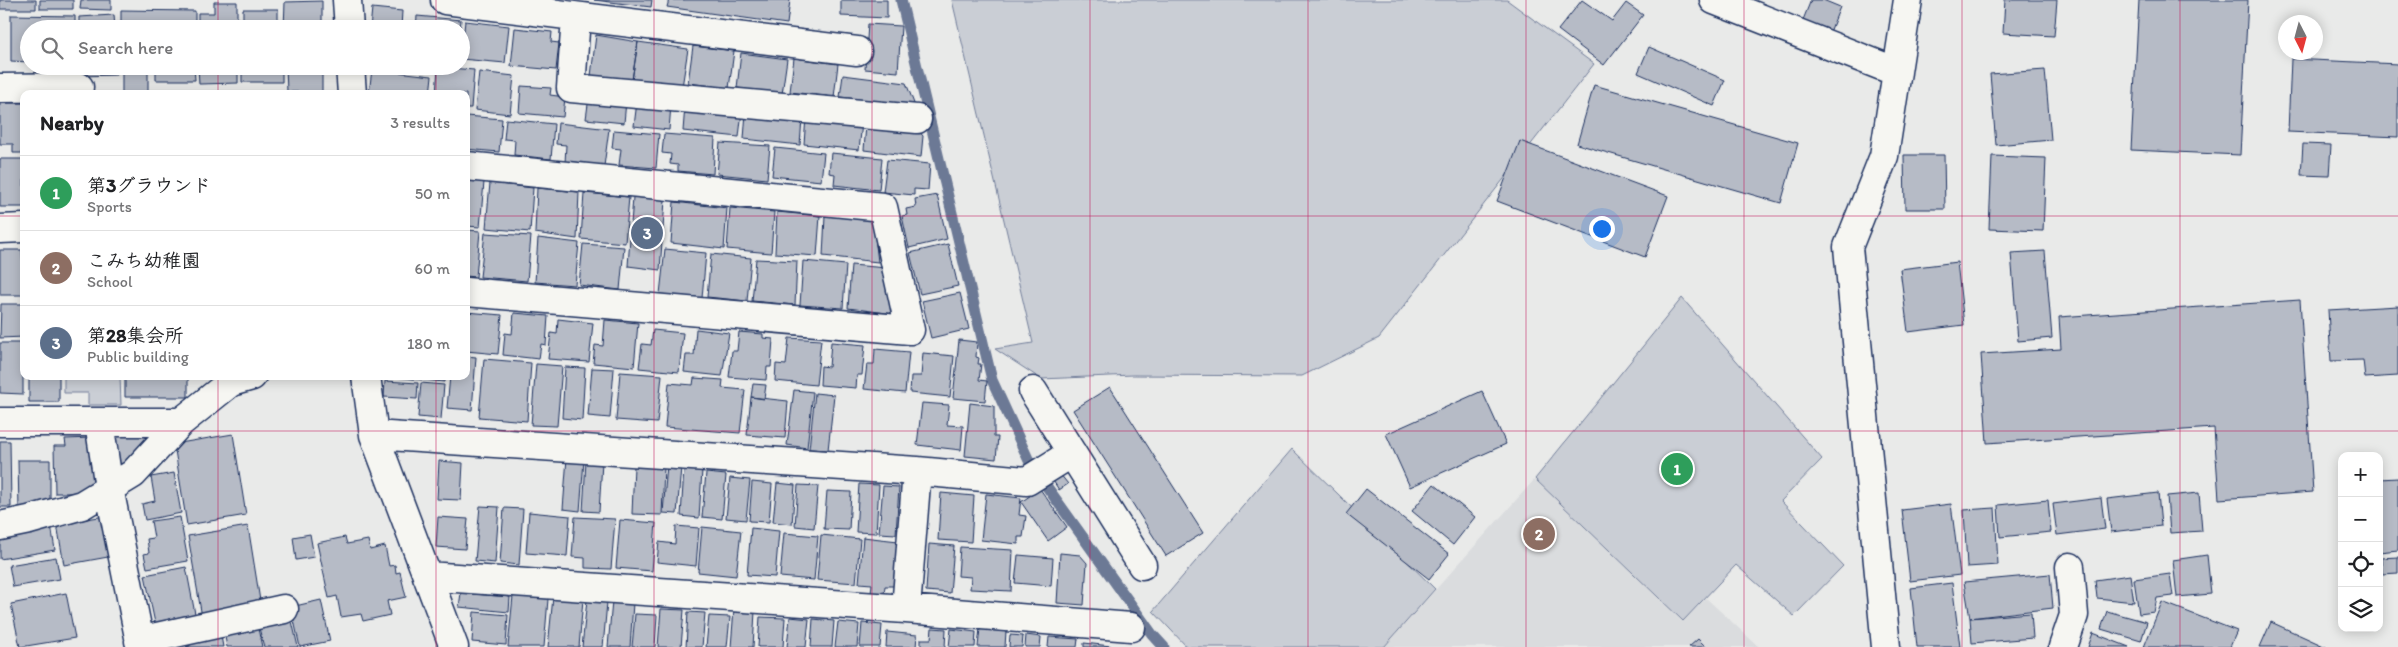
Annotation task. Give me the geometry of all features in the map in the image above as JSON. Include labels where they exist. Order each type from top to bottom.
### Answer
[{"type":"street","points":[[348,0],[349,20]]},
{"type":"street","points":[[445,0],[857,51]]},
{"type":"street","points":[[1714,0],[1897,72]]},
{"type":"street","points":[[1886,647],[1848,247],[1884,156],[1908,0]]},
{"type":"street","points":[[576,17],[571,88],[917,120]]},
{"type":"street","points":[[351,75],[352,90]]},
{"type":"street","points":[[0,88],[79,87]]},
{"type":"street","points":[[470,166],[883,207],[910,330],[470,292]]},
{"type":"street","points":[[0,229],[20,228]]},
{"type":"street","points":[[0,526],[82,505],[133,474],[181,422],[231,382],[238,380]]},
{"type":"street","points":[[367,380],[374,435],[454,647]]},
{"type":"street","points":[[1033,391],[1142,565]]},
{"type":"street","points":[[0,422],[181,422]]},
{"type":"street","points":[[99,422],[109,488],[140,644],[284,609]]},
{"type":"street","points":[[374,435],[917,471],[1027,481],[1072,453]]},
{"type":"street","points":[[906,609],[917,471]]},
{"type":"street","points":[[2063,647],[2074,615],[2070,567]]},
{"type":"street","points":[[427,576],[906,609],[1131,627]]},
{"type":"shaded area","points":[[952,0],[1507,0],[1594,64],[1379,338],[1302,376],[1133,375],[1041,379],[995,349],[1033,343]]},
{"type":"shaded area","points":[[1682,298],[1822,459],[1781,501],[1843,566],[1794,616],[1736,565],[1683,621],[1535,479]]},
{"type":"shaded area","points":[[64,380],[120,380],[121,405],[88,405],[88,393],[64,393]]},
{"type":"shaded area","points":[[1292,449],[1435,589],[1384,647],[1187,647],[1153,611]]},
{"type":"shaded area","points":[[1535,479],[1682,621],[1706,598],[1759,647],[1384,647]]},
{"type":"building","points":[[0,0],[36,0],[36,9],[0,9]]},
{"type":"building","points":[[40,0],[73,0],[73,9],[40,9]]},
{"type":"building","points":[[81,0],[111,0],[111,10],[80,9]]},
{"type":"building","points":[[594,0],[652,0],[651,7]]},
{"type":"building","points":[[669,0],[790,0],[787,24],[667,7]]},
{"type":"building","points":[[841,0],[887,0],[887,18],[841,16]]},
{"type":"building","points":[[1582,0],[1612,21],[1626,3],[1643,15],[1604,65],[1558,30]]},
{"type":"building","points":[[1811,0],[1823,0],[1840,7],[1830,32],[1803,20]]},
{"type":"building","points":[[2005,0],[2057,0],[2054,36],[2003,33]]},
{"type":"building","points":[[2139,0],[2248,0],[2240,155],[2131,150]]},
{"type":"building","points":[[322,1],[322,20],[284,20],[285,2]]},
{"type":"building","points":[[214,2],[237,2],[237,20],[198,20],[198,13],[214,13]]},
{"type":"building","points":[[372,8],[402,11],[401,20],[371,20]]},
{"type":"building","points":[[243,9],[278,9],[278,20],[243,20]]},
{"type":"building","points":[[121,10],[195,11],[195,20],[121,20]]},
{"type":"building","points":[[11,15],[75,16],[75,20],[20,20],[20,62],[11,61]]},
{"type":"building","points":[[114,15],[114,20],[79,20],[79,17]]},
{"type":"building","points":[[417,16],[461,20],[417,20]]},
{"type":"building","points":[[470,22],[509,26],[505,63],[470,60]]},
{"type":"building","points":[[868,24],[901,26],[898,72],[865,69]]},
{"type":"building","points":[[515,28],[552,32],[551,42],[559,43],[556,70],[511,66]]},
{"type":"building","points":[[596,35],[638,42],[632,80],[591,76]]},
{"type":"building","points":[[638,42],[688,49],[682,87],[632,80]]},
{"type":"building","points":[[693,46],[734,51],[729,88],[688,83]]},
{"type":"building","points":[[1649,47],[1725,80],[1714,106],[1638,73]]},
{"type":"building","points":[[741,53],[787,59],[782,94],[737,88]]},
{"type":"building","points":[[794,58],[838,64],[834,97],[790,92]]},
{"type":"building","points":[[2291,60],[2398,64],[2398,137],[2288,132]]},
{"type":"building","points":[[470,70],[474,70],[471,108],[470,90],[436,90],[437,75],[470,75]]},
{"type":"building","points":[[2045,70],[2051,140],[1996,145],[1990,74]]},
{"type":"building","points":[[479,72],[514,76],[510,114],[475,110]]},
{"type":"building","points":[[81,75],[116,75],[81,76]]},
{"type":"building","points":[[122,75],[148,75],[148,90],[122,90]]},
{"type":"building","points":[[156,75],[195,75],[195,80],[156,80]]},
{"type":"building","points":[[198,75],[238,75],[238,83],[199,84]]},
{"type":"building","points":[[242,75],[282,75],[282,82],[242,82]]},
{"type":"building","points":[[286,75],[322,75],[322,90],[287,90]]},
{"type":"building","points":[[371,75],[432,76],[430,90],[369,90]]},
{"type":"building","points":[[843,75],[906,83],[915,106],[840,97]]},
{"type":"building","points":[[1594,85],[1798,143],[1781,203],[1577,144]]},
{"type":"building","points":[[521,86],[551,88],[550,95],[565,97],[563,117],[519,113]]},
{"type":"building","points":[[589,97],[626,101],[624,123],[586,119]]},
{"type":"building","points":[[637,102],[671,105],[669,130],[634,126]]},
{"type":"building","points":[[0,103],[20,103],[20,153],[13,153],[13,144],[0,144]]},
{"type":"building","points":[[685,106],[742,111],[739,137],[683,131]]},
{"type":"building","points":[[746,112],[802,118],[800,145],[744,139]]},
{"type":"building","points":[[470,116],[502,119],[499,152],[470,149]]},
{"type":"building","points":[[806,117],[862,123],[859,150],[804,144]]},
{"type":"building","points":[[506,119],[554,124],[551,159],[514,155],[515,140],[504,139]]},
{"type":"building","points":[[558,123],[609,129],[604,166],[565,163],[566,145],[556,144]]},
{"type":"building","points":[[866,125],[918,130],[923,136],[921,157],[864,150]]},
{"type":"building","points":[[614,130],[659,134],[656,168],[619,165],[621,149],[612,148]]},
{"type":"building","points":[[664,134],[715,138],[713,174],[678,171],[678,165],[670,164],[671,154],[662,153]]},
{"type":"building","points":[[1520,141],[1668,196],[1645,257],[1497,201]]},
{"type":"building","points":[[720,143],[770,146],[767,179],[717,174]]},
{"type":"building","points":[[2303,144],[2331,145],[2329,176],[2301,175]]},
{"type":"building","points":[[775,148],[824,153],[821,181],[772,176]]},
{"type":"building","points":[[831,153],[882,158],[879,190],[834,185],[835,174],[829,173]]},
{"type":"building","points":[[1904,155],[1944,155],[1945,209],[1905,209]]},
{"type":"building","points":[[1992,156],[2046,158],[2043,231],[1989,229]]},
{"type":"building","points":[[0,159],[20,159],[20,207],[0,207]]},
{"type":"building","points":[[887,160],[930,164],[928,190],[914,189],[914,195],[883,192]]},
{"type":"building","points":[[470,180],[484,182],[480,227],[470,226]]},
{"type":"building","points":[[490,183],[533,188],[530,232],[486,228]]},
{"type":"building","points":[[537,188],[579,192],[577,239],[535,233]]},
{"type":"building","points":[[584,193],[629,197],[625,243],[581,239]]},
{"type":"building","points":[[937,195],[947,239],[909,248],[902,216],[907,215],[906,209],[916,207],[915,199]]},
{"type":"building","points":[[633,197],[665,200],[660,270],[628,266]]},
{"type":"building","points":[[674,202],[727,208],[724,249],[671,243]]},
{"type":"building","points":[[730,208],[774,212],[771,253],[727,249]]},
{"type":"building","points":[[777,212],[820,216],[817,256],[775,253]]},
{"type":"building","points":[[825,216],[873,220],[878,262],[823,256]]},
{"type":"building","points":[[470,230],[480,231],[476,277],[470,276]]},
{"type":"building","points":[[485,233],[531,236],[527,281],[480,277]]},
{"type":"building","points":[[538,238],[579,243],[575,285],[535,282]]},
{"type":"building","points":[[583,244],[624,247],[620,290],[579,285]]},
{"type":"building","points":[[948,244],[958,286],[920,294],[910,253]]},
{"type":"building","points":[[665,249],[706,253],[702,298],[660,294]]},
{"type":"building","points":[[0,250],[20,250],[20,295],[0,295]]},
{"type":"building","points":[[2045,251],[2052,338],[2018,341],[2011,253]]},
{"type":"building","points":[[711,254],[751,258],[747,301],[707,297]]},
{"type":"building","points":[[756,259],[797,261],[795,305],[752,301]]},
{"type":"building","points":[[803,261],[846,265],[843,308],[800,305]]},
{"type":"building","points":[[1957,262],[1964,325],[1908,332],[1900,269]]},
{"type":"building","points":[[851,265],[887,268],[895,314],[848,308]]},
{"type":"building","points":[[960,293],[969,329],[931,338],[922,301]]},
{"type":"building","points":[[2300,300],[2313,492],[2219,499],[2214,428],[1987,443],[1981,354],[2061,349],[2059,317]]},
{"type":"building","points":[[1,304],[20,304],[20,337],[0,338]]},
{"type":"building","points":[[2398,306],[2398,376],[2365,378],[2363,360],[2331,361],[2328,310]]},
{"type":"building","points":[[470,312],[502,315],[498,354],[470,351]]},
{"type":"building","points":[[514,313],[548,316],[546,345],[541,344],[539,359],[503,355],[505,333],[512,334]]},
{"type":"building","points":[[558,319],[593,323],[589,362],[548,359],[551,333],[557,334]]},
{"type":"building","points":[[605,320],[638,323],[634,367],[593,363],[595,345],[603,346]]},
{"type":"building","points":[[696,329],[729,333],[722,376],[684,372],[686,355],[694,355]]},
{"type":"building","points":[[653,330],[683,333],[679,372],[639,368],[642,344],[651,345]]},
{"type":"building","points":[[739,332],[763,334],[763,338],[773,339],[771,367],[767,367],[766,380],[729,377],[732,351],[737,351]]},
{"type":"building","points":[[789,338],[821,340],[816,385],[775,381],[776,364],[786,365]]},
{"type":"building","points":[[959,340],[977,342],[976,357],[979,358],[978,364],[981,364],[979,380],[987,381],[985,401],[953,398]]},
{"type":"building","points":[[831,342],[865,345],[862,375],[857,375],[856,388],[820,385],[821,366],[829,367]]},
{"type":"building","points":[[0,343],[20,343],[20,380],[23,380],[23,394],[0,393]]},
{"type":"building","points":[[875,349],[909,352],[905,393],[864,389],[867,364],[874,364]]},
{"type":"building","points":[[923,353],[954,356],[950,397],[910,393],[911,376],[921,376]]},
{"type":"building","points":[[470,356],[476,357],[472,410],[447,408],[450,380],[470,380]]},
{"type":"building","points":[[484,359],[531,363],[527,421],[479,417]]},
{"type":"building","points":[[536,364],[562,366],[557,426],[531,425]]},
{"type":"building","points":[[565,367],[585,368],[582,420],[562,418]]},
{"type":"building","points":[[592,368],[614,369],[610,418],[588,416]]},
{"type":"building","points":[[620,372],[662,375],[657,423],[616,420]]},
{"type":"building","points":[[694,378],[723,380],[722,388],[745,390],[740,433],[665,427],[669,383],[693,385]]},
{"type":"building","points":[[29,380],[59,380],[59,402],[29,402]]},
{"type":"building","points":[[125,380],[188,380],[188,397],[125,397]]},
{"type":"building","points":[[424,380],[444,380],[444,382]]},
{"type":"building","points":[[385,381],[418,383],[417,399],[384,397]]},
{"type":"building","points":[[421,383],[444,385],[441,419],[418,417]]},
{"type":"building","points":[[753,384],[766,385],[764,399],[751,397]]},
{"type":"building","points":[[1110,387],[1203,533],[1166,556],[1073,410]]},
{"type":"building","points":[[794,390],[813,392],[807,448],[787,445]]},
{"type":"building","points":[[1482,391],[1506,444],[1410,487],[1386,434]]},
{"type":"building","points":[[815,393],[834,395],[828,450],[809,449]]},
{"type":"building","points":[[751,397],[788,401],[785,438],[747,435]]},
{"type":"building","points":[[922,403],[949,405],[947,425],[963,426],[961,450],[917,445]]},
{"type":"building","points":[[970,403],[994,406],[994,437],[998,437],[996,459],[965,456]]},
{"type":"building","points":[[154,432],[118,472],[114,436]]},
{"type":"building","points":[[233,434],[246,515],[187,525],[174,444]]},
{"type":"building","points":[[92,438],[93,486],[85,486],[85,493],[55,493],[54,446],[66,446],[65,439]]},
{"type":"building","points":[[0,441],[10,441],[11,507],[0,507]]},
{"type":"building","points":[[567,458],[584,460],[580,511],[563,509]]},
{"type":"building","points":[[18,460],[50,460],[50,504],[29,505],[30,511],[19,511]]},
{"type":"building","points":[[439,461],[463,463],[461,500],[437,499]]},
{"type":"building","points":[[586,461],[602,462],[599,512],[583,511]]},
{"type":"building","points":[[667,465],[681,467],[677,514],[663,513]]},
{"type":"building","points":[[634,466],[664,467],[662,515],[632,514]]},
{"type":"building","points":[[684,469],[702,470],[699,518],[681,516]]},
{"type":"building","points":[[174,473],[181,513],[145,520],[142,504],[155,501],[151,477]]},
{"type":"building","points":[[706,473],[726,475],[722,519],[702,517]]},
{"type":"building","points":[[1060,474],[1068,484],[1059,490],[1052,479]]},
{"type":"building","points":[[730,478],[750,480],[746,520],[726,518]]},
{"type":"building","points":[[2398,478],[2398,550],[2383,552],[2383,497],[2383,479]]},
{"type":"building","points":[[752,482],[772,484],[769,522],[749,521]]},
{"type":"building","points":[[777,483],[795,485],[792,524],[773,522]]},
{"type":"building","points":[[859,484],[879,485],[876,533],[856,532]]},
{"type":"building","points":[[1434,484],[1475,517],[1453,545],[1412,511]]},
{"type":"building","points":[[798,485],[818,486],[814,528],[795,526]]},
{"type":"building","points":[[883,486],[899,487],[896,534],[879,533]]},
{"type":"building","points":[[1040,489],[1067,527],[1048,541],[1021,502]]},
{"type":"building","points":[[1366,489],[1449,554],[1429,579],[1346,514]]},
{"type":"building","points":[[827,491],[851,492],[849,530],[824,529]]},
{"type":"building","points":[[941,493],[974,496],[971,542],[938,540]]},
{"type":"building","points":[[2158,493],[2161,526],[2111,532],[2107,499]]},
{"type":"building","points":[[2199,493],[2202,531],[2170,533],[2167,496]]},
{"type":"building","points":[[986,494],[1021,498],[1019,515],[1026,516],[1023,537],[1018,537],[1018,544],[981,540]]},
{"type":"building","points":[[2101,498],[2105,529],[2057,535],[2053,504]]},
{"type":"building","points":[[2048,500],[2051,532],[2000,537],[1998,505]]},
{"type":"building","points":[[1951,504],[1960,575],[1910,581],[1902,510]]},
{"type":"building","points":[[480,506],[499,507],[495,563],[475,561]]},
{"type":"building","points":[[504,508],[523,509],[519,565],[500,563]]},
{"type":"building","points":[[1995,508],[1998,565],[1967,567],[1964,510]]},
{"type":"building","points":[[529,512],[570,516],[567,556],[526,553]]},
{"type":"building","points":[[105,516],[110,542],[106,542],[108,557],[64,565],[57,524]]},
{"type":"building","points":[[180,517],[188,561],[147,568],[144,554],[149,553],[147,539],[154,538],[151,521]]},
{"type":"building","points":[[438,517],[468,519],[465,549],[436,547]]},
{"type":"building","points":[[575,517],[615,519],[611,569],[585,568],[585,558],[572,557]]},
{"type":"building","points":[[620,520],[656,523],[652,571],[616,568]]},
{"type":"building","points":[[51,525],[55,550],[0,559],[0,534]]},
{"type":"building","points":[[248,526],[261,607],[202,617],[188,536]]},
{"type":"building","points":[[676,526],[699,528],[696,566],[657,562],[659,542],[675,544]]},
{"type":"building","points":[[702,527],[741,531],[736,576],[698,572]]},
{"type":"building","points":[[751,528],[779,531],[775,577],[747,575]]},
{"type":"building","points":[[784,533],[818,536],[814,580],[780,577]]},
{"type":"building","points":[[310,534],[314,557],[296,560],[293,537]]},
{"type":"building","points":[[821,535],[860,539],[856,583],[817,580]]},
{"type":"building","points":[[345,537],[347,544],[368,540],[370,550],[385,546],[389,566],[395,565],[396,573],[400,572],[406,597],[387,601],[390,615],[363,621],[361,614],[341,617],[337,596],[329,598],[317,543]]},
{"type":"building","points":[[863,537],[898,541],[894,586],[885,586],[884,594],[871,593],[872,584],[859,583]]},
{"type":"building","points":[[929,544],[954,546],[950,593],[926,591]]},
{"type":"building","points":[[960,547],[1013,550],[1011,591],[970,589],[971,577],[958,576]]},
{"type":"building","points":[[1060,553],[1080,555],[1087,563],[1084,605],[1057,603]]},
{"type":"building","points":[[1018,555],[1053,558],[1051,586],[1015,583]]},
{"type":"building","points":[[2207,555],[2211,594],[2177,597],[2173,560]]},
{"type":"building","points":[[56,557],[60,579],[13,587],[9,565]]},
{"type":"building","points":[[2398,557],[2398,573],[2383,574],[2383,558]]},
{"type":"building","points":[[186,567],[196,619],[156,628],[145,575]]},
{"type":"building","points":[[2050,574],[2053,608],[1970,618],[1964,582]]},
{"type":"building","points":[[2170,574],[2173,596],[2157,598],[2154,612],[2139,614],[2134,579]]},
{"type":"building","points":[[2130,575],[2134,602],[2097,598],[2095,580]]},
{"type":"building","points":[[1952,583],[1960,647],[1917,647],[1911,588]]},
{"type":"building","points":[[66,593],[75,638],[20,647],[11,604]]},
{"type":"building","points":[[461,593],[510,597],[509,612],[459,607]]},
{"type":"building","points":[[513,596],[548,599],[544,647],[508,647]]},
{"type":"building","points":[[553,597],[583,599],[579,647],[548,647]]},
{"type":"building","points":[[321,600],[330,641],[300,647],[291,607]]},
{"type":"building","points":[[587,600],[607,602],[603,647],[582,647]]},
{"type":"building","points":[[612,601],[633,603],[630,647],[608,647]]},
{"type":"building","points":[[2162,602],[2237,631],[2230,647],[2144,647]]},
{"type":"building","points":[[661,609],[684,610],[681,647],[658,647]]},
{"type":"building","points":[[734,609],[755,611],[753,647],[731,647]]},
{"type":"building","points":[[2107,611],[2147,622],[2141,641],[2101,629]]},
{"type":"building","points":[[474,612],[508,615],[506,645],[472,642]]},
{"type":"building","points":[[688,612],[705,613],[702,647],[686,647]]},
{"type":"building","points":[[2031,613],[2033,638],[1972,643],[1970,618]]},
{"type":"building","points":[[635,614],[657,615],[655,647],[632,647]]},
{"type":"building","points":[[709,616],[730,617],[727,647],[706,647]]},
{"type":"building","points":[[291,617],[298,647],[264,647],[258,624]]},
{"type":"building","points":[[760,617],[785,618],[783,647],[758,647]]},
{"type":"building","points":[[790,617],[809,619],[806,647],[787,647]]},
{"type":"building","points":[[813,619],[834,621],[832,647],[811,647]]},
{"type":"building","points":[[838,622],[859,624],[857,647],[835,647]]},
{"type":"building","points":[[2271,622],[2326,647],[2260,647]]},
{"type":"building","points":[[862,623],[882,625],[880,647],[860,647]]},
{"type":"building","points":[[257,624],[262,647],[227,647],[224,632]]},
{"type":"building","points":[[932,628],[946,629],[945,647],[921,647],[921,639],[931,639]]},
{"type":"building","points":[[980,628],[1006,631],[1005,647],[978,647]]},
{"type":"building","points":[[951,629],[976,632],[975,647],[949,647]]},
{"type":"building","points":[[887,632],[917,635],[916,647],[886,647]]},
{"type":"building","points":[[2093,633],[2129,647],[2088,647]]},
{"type":"building","points":[[1010,635],[1023,636],[1022,647],[1009,647]]},
{"type":"building","points":[[1026,635],[1041,637],[1040,647],[1025,647]]},
{"type":"building","points":[[221,636],[223,647],[186,647],[190,646],[189,643]]},
{"type":"building","points":[[1049,637],[1078,639],[1077,647],[1048,647]]},
{"type":"building","points":[[1698,639],[1706,647],[1689,647]]},
{"type":"building","points":[[1084,643],[1111,646],[1084,647]]},
{"type":"waterway","points":[[901,0],[992,380],[1030,463],[1152,634],[1164,647]]},
{"type":"place","name":"第28集会所","points":[[647,233]]},
{"type":"place","name":"第3グラウンド","points":[[1677,469]]},
{"type":"place","name":"こみち幼稚園","points":[[1539,534]]}]
